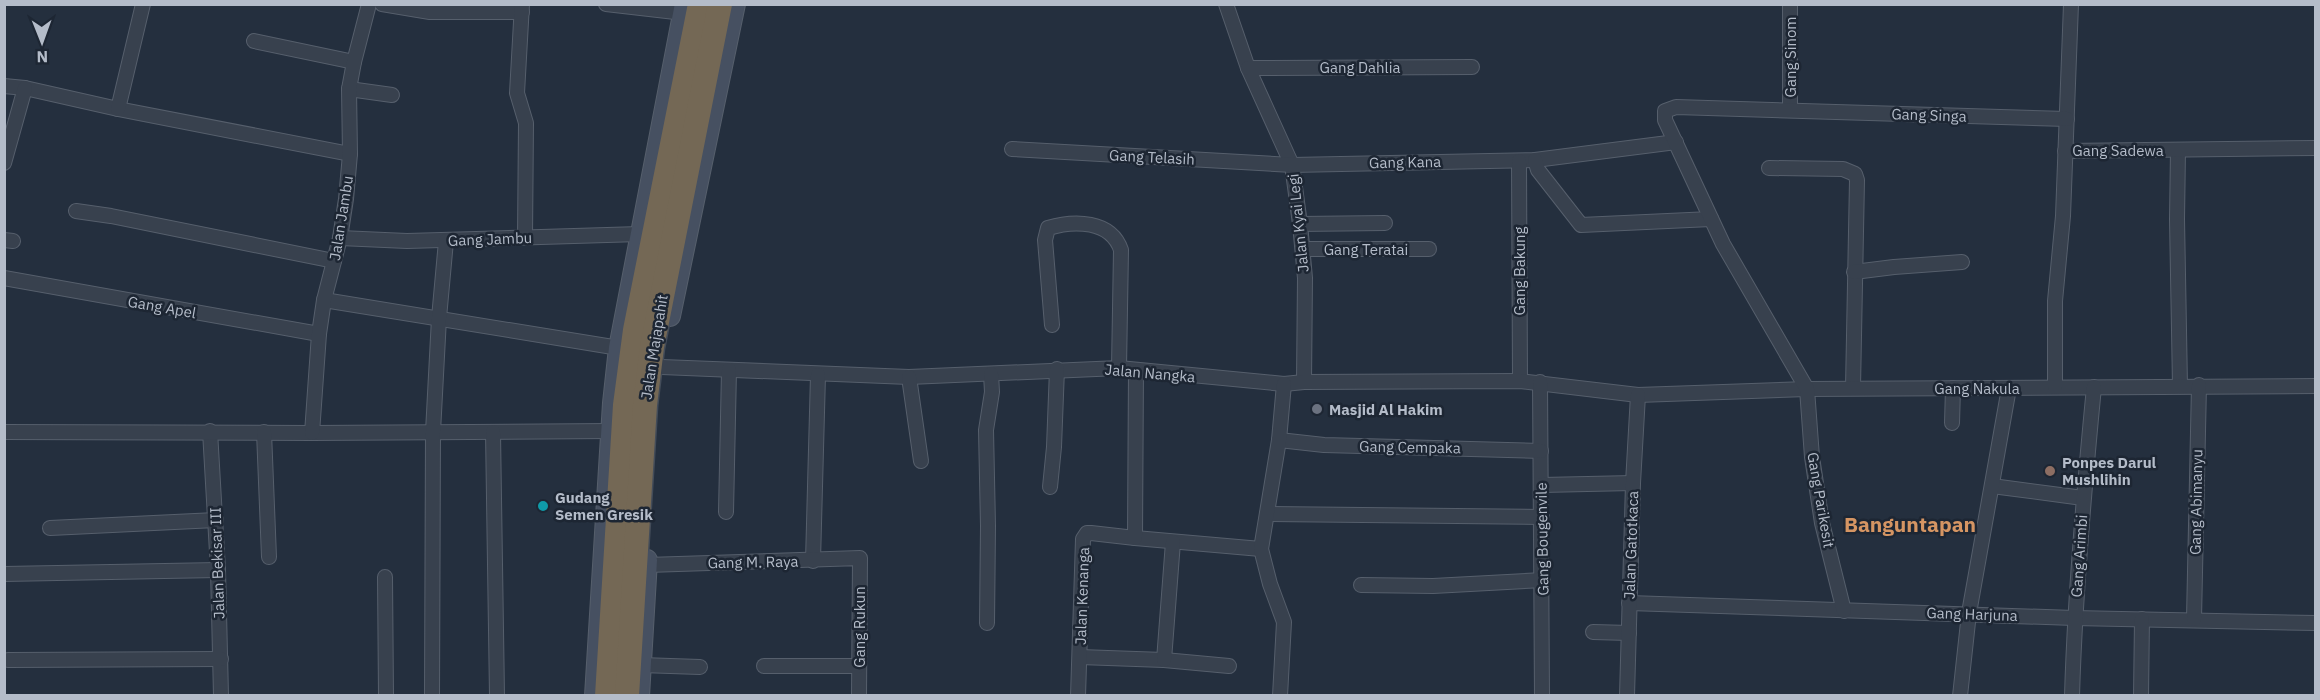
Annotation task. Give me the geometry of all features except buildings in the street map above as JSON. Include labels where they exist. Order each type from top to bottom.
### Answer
[{"type":"highway","name":"Jalan Majapahit","points":[[627,696],[645,405],[652,347],[689,190],[720,4]]},
{"type":"highway","name":"Jalan Majapahit","points":[[608,696],[625,405],[635,330],[690,7]]},
{"type":"street","points":[[118,109],[143,4]]},
{"type":"street","name":"Jalan Jambu","points":[[312,433],[319,334],[324,300],[340,238],[350,153],[350,89],[354,62],[369,4]]},
{"type":"street","points":[[382,4],[430,12],[522,8],[518,93],[526,123],[525,237]]},
{"type":"street","points":[[595,696],[611,431],[619,348],[640,234],[690,7],[606,4]]},
{"type":"street","points":[[639,696],[657,406],[662,367],[689,190],[735,4]]},
{"type":"street","name":"Jalan Kyai Legi","points":[[1226,4],[1248,68],[1292,165],[1305,278],[1304,382]]},
{"type":"street","name":"Gang Sinom","points":[[1790,4],[1790,110]]},
{"type":"street","name":"Gang Sadewa","points":[[2071,4],[2065,152],[2316,148]]},
{"type":"street","points":[[254,41],[354,62]]},
{"type":"street","name":"Gang Dahlia","points":[[1248,68],[1472,67]]},
{"type":"street","points":[[4,86],[25,88],[118,109],[350,153]]},
{"type":"street","points":[[4,163],[25,88]]},
{"type":"street","points":[[350,89],[392,95]]},
{"type":"street","name":"Gang Singa","points":[[1676,142],[1665,120],[1665,111],[1670,108],[2067,119]]},
{"type":"street","points":[[1676,142],[1711,219],[1765,319],[1807,388]]},
{"type":"street","name":"Gang Kana","points":[[1292,165],[1536,160],[1676,142]]},
{"type":"street","name":"Gang Telasih","points":[[1012,149],[1292,165]]},
{"type":"street","points":[[2178,150],[2180,386]]},
{"type":"street","points":[[2055,387],[2055,301],[2061,248],[2065,152]]},
{"type":"street","name":"Gang Bakung","points":[[1518,160],[1520,381]]},
{"type":"street","points":[[1536,160],[1538,170],[1581,225],[1711,219]]},
{"type":"street","points":[[1769,168],[1843,169],[1855,174],[1857,180],[1853,388]]},
{"type":"street","points":[[76,211],[334,261]]},
{"type":"street","points":[[1052,325],[1046,240],[1048,228],[1077,222],[1106,230],[1117,238],[1121,250],[1119,368]]},
{"type":"street","points":[[1300,224],[1385,223]]},
{"type":"street","name":"Gang Jambu","points":[[340,238],[446,241],[640,234]]},
{"type":"street","points":[[432,696],[433,432],[446,241]]},
{"type":"street","name":"Gang Teratai","points":[[1303,249],[1429,249]]},
{"type":"street","points":[[1854,272],[1962,262]]},
{"type":"street","name":"Gang Apel","points":[[4,278],[319,334]]},
{"type":"street","points":[[324,300],[619,348]]},
{"type":"street","name":"Jalan Nangka","points":[[662,367],[909,377],[1119,368],[1284,384],[1304,382],[1540,382],[1638,395]]},
{"type":"street","points":[[1050,487],[1057,369]]},
{"type":"street","points":[[726,512],[729,370]]},
{"type":"street","points":[[1136,370],[1135,538],[1261,549]]},
{"type":"street","points":[[987,623],[986,430],[992,392],[991,374]]},
{"type":"street","points":[[813,561],[818,375]]},
{"type":"street","points":[[909,377],[921,460]]},
{"type":"street","name":"Gang Bougenvile","points":[[1540,382],[1542,696]]},
{"type":"street","points":[[1280,696],[1284,622],[1261,549],[1279,440],[1284,384]]},
{"type":"street","name":"Gang Abimanyu","points":[[2193,619],[2199,385]]},
{"type":"street","name":"Gang Nakula","points":[[1638,395],[1807,388],[2316,386]]},
{"type":"street","name":"Gang Arimbi","points":[[2072,696],[2074,618],[2094,387]]},
{"type":"street","name":"Gang Parikesit","points":[[1807,388],[1812,457],[1822,523],[1844,611]]},
{"type":"street","points":[[1953,388],[1953,423]]},
{"type":"street","points":[[1960,696],[1969,613],[2009,388]]},
{"type":"street","name":"Jalan Gatotkaca","points":[[1627,696],[1638,395]]},
{"type":"street","name":"Jalan Bekisar III","points":[[210,431],[218,570],[220,696]]},
{"type":"street","points":[[4,432],[611,431]]},
{"type":"street","points":[[264,432],[269,557]]},
{"type":"street","points":[[493,432],[497,696]]},
{"type":"street","name":"Gang Cempaka","points":[[1279,440],[1324,445],[1541,452]]},
{"type":"street","points":[[1542,485],[1633,483]]},
{"type":"street","points":[[1992,486],[2083,498]]},
{"type":"street","points":[[1267,514],[1542,517]]},
{"type":"street","points":[[50,528],[216,520]]},
{"type":"street","name":"Jalan Kenanga","points":[[1078,696],[1085,536],[1091,533],[1135,538]]},
{"type":"street","points":[[1164,660],[1173,542]]},
{"type":"street","name":"Gang M. Raya","points":[[647,565],[860,558]]},
{"type":"street","name":"Gang Rukun","points":[[859,696],[860,558]]},
{"type":"street","points":[[4,574],[218,570]]},
{"type":"street","points":[[385,577],[386,696]]},
{"type":"street","points":[[1361,585],[1433,586],[1543,580]]},
{"type":"street","name":"Gang Harjuna","points":[[1629,603],[2074,618],[2316,623]]},
{"type":"street","points":[[2141,696],[2142,619]]},
{"type":"street","points":[[1593,633],[1629,633]]},
{"type":"street","points":[[1080,657],[1164,660],[1229,666]]},
{"type":"street","points":[[8,660],[221,659]]},
{"type":"street","points":[[641,665],[700,667]]},
{"type":"street","points":[[764,666],[858,666]]},
{"type":"place","name":"Masjid Al Hakim","points":[[1317,409]]},
{"type":"place","name":"Ponpes Darul Mushlihin","points":[[2050,471]]},
{"type":"place","name":"Gudang Semen Gresik","points":[[543,506]]},
{"type":"district","name":"Banguntapan","points":[[1910,524]]}]
